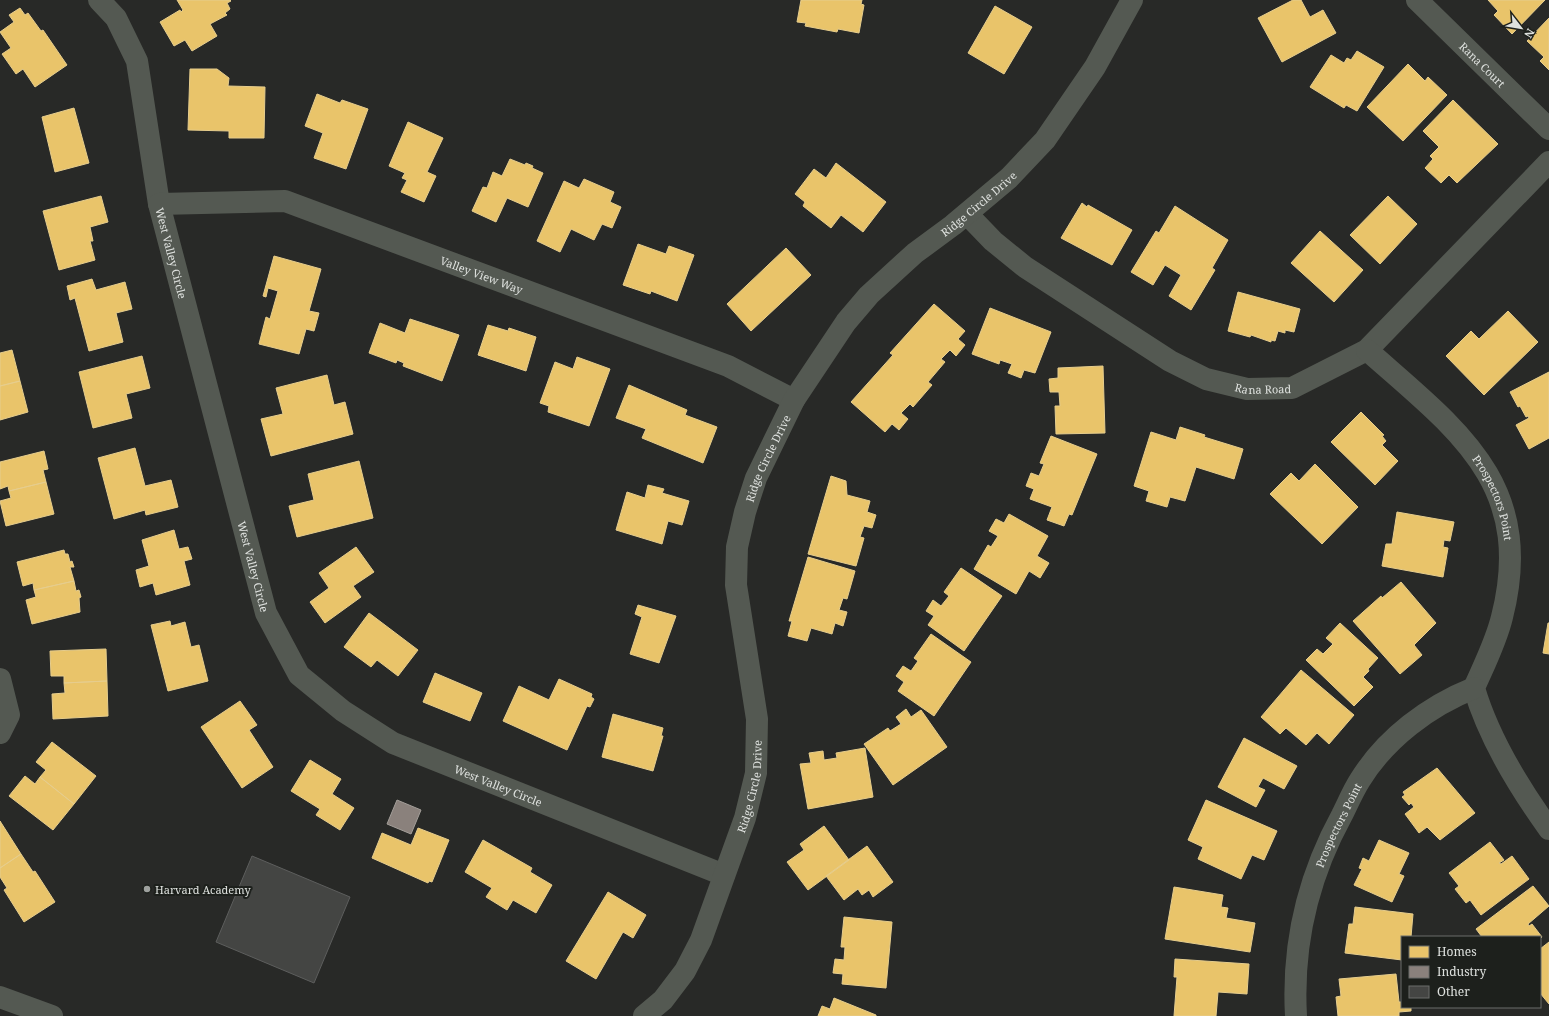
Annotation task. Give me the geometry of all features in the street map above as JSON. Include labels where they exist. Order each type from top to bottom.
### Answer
[{"type":"street","name":"West Valley Circle","points":[[98,0],[116,18],[137,61],[159,204],[266,613],[299,675],[343,711],[393,743],[724,875]]},
{"type":"street","name":"Ridge Circle Drive","points":[[644,1016],[663,1000],[686,971],[701,940],[745,818],[756,773],[758,748],[757,719],[736,585],[737,547],[744,512],[756,478],[794,400],[846,322],[869,295],[915,252],[967,214],[1009,178],[1045,140],[1095,67],[1132,0]]},
{"type":"street","name":"Rana Court","points":[[1417,0],[1549,129]]},
{"type":"street","name":"Rana Road","points":[[967,214],[993,241],[1025,267],[1170,362],[1206,379],[1247,389],[1292,388],[1367,350],[1549,162]]},
{"type":"street","name":"Valley View Way","points":[[159,204],[285,201],[728,366],[794,400]]},
{"type":"street","name":"Prospectors Point","points":[[1296,1016],[1296,974],[1306,901],[1322,854],[1360,780],[1375,759],[1393,740],[1416,721],[1455,695],[1474,688],[1494,641],[1502,617],[1505,598],[1510,541],[1506,516],[1499,493],[1487,472],[1459,435],[1443,418],[1367,350]]},
{"type":"street","points":[[0,679],[9,715],[0,733]]},
{"type":"street","points":[[1474,688],[1480,709],[1510,771],[1549,829]]},
{"type":"street","points":[[0,997],[52,1016]]},
{"type":"building: Homes","points":[[177,0],[231,1],[227,3],[230,9],[225,13],[227,15],[210,24],[217,36],[192,51],[185,40],[174,46],[160,22],[180,10],[181,12],[183,10]]},
{"type":"building: Homes","points":[[801,0],[862,0],[861,4],[864,5],[859,33],[838,29],[837,32],[805,26],[806,23],[797,22]]},
{"type":"building: Homes","points":[[1293,0],[1301,0],[1310,17],[1323,10],[1336,33],[1282,62],[1258,18]]},
{"type":"building: Homes","points":[[1488,0],[1545,0],[1512,34],[1494,15],[1498,11]]},
{"type":"building: Homes","points":[[995,6],[1032,27],[1004,74],[968,53]]},
{"type":"building: Homes","points":[[20,8],[25,15],[28,13],[41,31],[43,30],[67,65],[35,87],[23,69],[16,74],[2,54],[11,48],[0,32],[14,22],[9,15]]},
{"type":"building: Homes","points":[[1549,18],[1549,70],[1540,61],[1544,57],[1527,41]]},
{"type":"building: Homes","points":[[1357,51],[1384,67],[1357,111],[1346,105],[1344,108],[1310,87],[1331,55],[1344,63],[1347,58],[1351,60]]},
{"type":"building: Homes","points":[[1408,64],[1425,81],[1428,77],[1447,95],[1403,141],[1367,107]]},
{"type":"building: Homes","points":[[190,69],[217,69],[229,78],[228,86],[265,87],[264,138],[229,138],[229,131],[188,130]]},
{"type":"building: Homes","points":[[317,94],[340,103],[342,100],[368,109],[346,169],[314,158],[323,133],[305,126]]},
{"type":"building: Homes","points":[[1453,100],[1498,144],[1457,183],[1449,175],[1441,183],[1425,168],[1433,159],[1430,156],[1439,147],[1423,131]]},
{"type":"building: Homes","points":[[74,108],[89,163],[55,172],[42,117]]},
{"type":"building: Homes","points":[[408,122],[443,138],[427,172],[436,176],[424,202],[401,192],[407,180],[402,178],[405,173],[389,166]]},
{"type":"building: Homes","points":[[510,159],[525,165],[526,163],[533,166],[532,168],[543,173],[528,207],[507,198],[496,222],[472,211],[483,187],[487,188],[493,172],[502,176]]},
{"type":"building: Homes","points":[[836,163],[886,202],[863,232],[841,215],[831,228],[803,206],[805,202],[795,194],[814,169],[826,178]]},
{"type":"building: Homes","points":[[584,179],[614,192],[610,202],[621,207],[612,228],[602,224],[594,240],[571,229],[560,252],[537,241],[564,181],[579,188]]},
{"type":"building: Homes","points":[[101,196],[108,222],[90,227],[93,241],[90,241],[95,260],[59,270],[43,211]]},
{"type":"building: Homes","points":[[1388,196],[1417,224],[1380,264],[1350,235]]},
{"type":"building: Homes","points":[[1082,203],[1132,230],[1112,265],[1061,238]]},
{"type":"building: Homes","points":[[1175,206],[1228,240],[1212,268],[1215,270],[1191,310],[1169,296],[1181,275],[1165,265],[1153,285],[1131,272],[1156,231],[1159,233]]},
{"type":"building: Homes","points":[[1320,231],[1363,270],[1334,302],[1291,263]]},
{"type":"building: Homes","points":[[638,244],[666,254],[669,246],[694,255],[677,301],[651,291],[650,294],[623,285]]},
{"type":"building: Homes","points":[[786,248],[811,275],[751,331],[727,304]]},
{"type":"building: Homes","points":[[274,256],[321,269],[309,311],[319,313],[314,331],[306,329],[299,354],[259,344],[266,317],[270,319],[278,291],[268,288],[266,297],[263,296]]},
{"type":"building: Homes","points":[[92,279],[96,290],[125,282],[132,309],[116,313],[123,342],[89,351],[75,298],[70,300],[67,286]]},
{"type":"building: Homes","points":[[1238,292],[1300,309],[1294,332],[1285,330],[1285,333],[1278,331],[1275,341],[1271,340],[1271,342],[1251,335],[1250,337],[1228,331]]},
{"type":"building: Homes","points":[[934,304],[965,331],[958,339],[965,345],[956,356],[950,350],[941,359],[945,362],[928,382],[932,385],[913,407],[910,404],[901,413],[908,419],[899,430],[892,424],[885,432],[851,402],[893,355],[890,353]]},
{"type":"building: Homes","points":[[990,308],[1051,332],[1035,373],[1024,370],[1021,378],[1008,373],[1012,364],[1000,360],[999,364],[972,354]]},
{"type":"building: Homes","points":[[1508,311],[1538,342],[1484,395],[1446,356],[1471,331],[1479,339]]},
{"type":"building: Homes","points":[[410,319],[459,335],[442,381],[403,366],[404,363],[397,360],[396,363],[369,353],[380,323],[405,333]]},
{"type":"building: Homes","points":[[488,325],[508,331],[509,328],[536,337],[526,371],[478,355]]},
{"type":"building: Homes","points":[[12,350],[20,381],[0,386],[0,353]]},
{"type":"building: Homes","points":[[142,356],[150,388],[126,394],[132,418],[93,428],[79,372]]},
{"type":"building: Homes","points":[[577,357],[610,369],[589,426],[548,412],[549,406],[540,403],[555,362],[573,369]]},
{"type":"building: Homes","points":[[1103,366],[1105,433],[1056,434],[1055,406],[1060,406],[1059,392],[1050,392],[1049,379],[1058,378],[1058,368]]},
{"type":"building: Homes","points":[[1549,372],[1549,438],[1529,449],[1516,425],[1529,418],[1528,416],[1526,417],[1520,406],[1518,407],[1510,392]]},
{"type":"building: Homes","points":[[327,375],[334,405],[345,402],[353,434],[271,456],[261,419],[283,414],[276,388]]},
{"type":"building: Homes","points":[[20,381],[28,412],[0,420],[0,386]]},
{"type":"building: Homes","points":[[629,385],[687,410],[685,415],[717,427],[703,463],[642,438],[646,429],[616,418]]},
{"type":"building: Homes","points":[[1361,412],[1384,435],[1382,436],[1386,441],[1382,445],[1398,461],[1375,485],[1331,442]]},
{"type":"building: Homes","points":[[1180,427],[1205,435],[1204,437],[1243,449],[1234,479],[1196,467],[1185,501],[1170,497],[1167,507],[1146,501],[1149,491],[1134,486],[1151,432],[1176,440]]},
{"type":"building: Homes","points":[[1051,436],[1097,454],[1072,515],[1069,514],[1064,526],[1047,520],[1052,507],[1030,499],[1034,489],[1026,486],[1031,473],[1039,476],[1044,464],[1040,463]]},
{"type":"building: Homes","points":[[135,448],[145,486],[171,480],[178,507],[146,515],[145,510],[114,519],[98,458]]},
{"type":"building: Homes","points":[[44,451],[48,469],[43,470],[46,482],[9,491],[8,486],[0,489],[0,462]]},
{"type":"building: Homes","points":[[359,461],[373,518],[297,537],[289,506],[314,500],[308,474]]},
{"type":"building: Homes","points":[[1315,464],[1358,507],[1322,544],[1270,494],[1291,473],[1299,481]]},
{"type":"building: Homes","points":[[831,476],[846,481],[847,495],[870,501],[867,512],[876,515],[872,528],[864,526],[860,537],[864,538],[856,566],[808,554]]},
{"type":"building: Homes","points":[[46,482],[54,514],[6,526],[0,501],[11,498],[9,491]]},
{"type":"building: Homes","points":[[648,485],[664,489],[662,493],[689,501],[682,525],[668,521],[662,544],[616,530],[627,492],[645,498]]},
{"type":"building: Homes","points":[[1397,512],[1454,522],[1450,541],[1444,540],[1443,547],[1448,548],[1443,577],[1382,566],[1386,544],[1392,544]]},
{"type":"building: Homes","points":[[1009,514],[1048,536],[1037,556],[1049,563],[1040,578],[1029,571],[1016,594],[974,569],[988,545],[991,547],[998,536],[989,531],[996,519],[1004,523]]},
{"type":"building: Homes","points":[[174,530],[179,549],[188,547],[192,559],[184,561],[190,585],[156,595],[153,583],[140,587],[136,570],[149,566],[142,540]]},
{"type":"building: Homes","points":[[356,547],[374,572],[353,586],[361,597],[325,623],[310,602],[329,588],[319,573]]},
{"type":"building: Homes","points":[[64,550],[65,554],[68,554],[70,562],[72,561],[74,567],[70,567],[74,581],[34,590],[33,583],[23,586],[17,562]]},
{"type":"building: Homes","points":[[808,557],[855,571],[847,599],[843,598],[839,610],[847,612],[843,626],[835,623],[832,634],[811,628],[807,641],[788,636],[792,621],[789,621]]},
{"type":"building: Homes","points":[[961,568],[1002,596],[964,651],[928,625],[934,616],[926,611],[933,600],[941,606],[949,596],[944,592]]},
{"type":"building: Homes","points":[[74,581],[76,591],[79,590],[81,597],[79,598],[80,612],[32,624],[26,600],[36,597],[34,590]]},
{"type":"building: Homes","points":[[1401,582],[1436,623],[1414,645],[1422,655],[1400,674],[1353,621],[1381,596],[1382,598]]},
{"type":"building: Homes","points":[[638,605],[676,616],[659,663],[630,654],[642,617],[635,614]]},
{"type":"building: Homes","points":[[369,613],[418,650],[398,676],[377,660],[371,667],[344,647]]},
{"type":"building: Homes","points":[[170,621],[171,626],[185,622],[191,647],[199,645],[208,681],[168,691],[151,625]]},
{"type":"building: Homes","points":[[1340,623],[1378,658],[1363,677],[1373,687],[1354,706],[1306,660],[1317,649],[1323,654],[1333,644],[1326,638]]},
{"type":"building: Homes","points":[[1549,623],[1549,654],[1543,653]]},
{"type":"building: Homes","points":[[931,634],[971,662],[934,716],[898,691],[904,682],[896,676],[903,666],[911,671],[918,661],[914,658]]},
{"type":"building: Homes","points":[[106,649],[107,681],[64,683],[64,676],[51,676],[50,651]]},
{"type":"building: Homes","points":[[1301,670],[1354,715],[1329,744],[1317,733],[1306,745],[1286,728],[1280,734],[1261,717]]},
{"type":"building: Homes","points":[[435,673],[482,693],[470,721],[423,702]]},
{"type":"building: Homes","points":[[559,679],[592,694],[591,697],[594,699],[590,707],[587,706],[567,750],[503,721],[519,686],[549,700]]},
{"type":"building: Homes","points":[[107,681],[108,716],[53,719],[52,694],[65,693],[64,683]]},
{"type":"building: Homes","points":[[240,701],[257,725],[249,730],[273,767],[242,788],[201,727]]},
{"type":"building: Homes","points":[[906,709],[911,717],[921,710],[947,747],[893,785],[864,744],[888,728],[890,731],[901,724],[896,717]]},
{"type":"building: Homes","points":[[613,714],[663,728],[661,736],[663,736],[653,771],[602,757]]},
{"type":"building: Homes","points":[[1244,738],[1297,766],[1284,789],[1263,778],[1258,787],[1265,790],[1256,807],[1218,787]]},
{"type":"building: Homes","points":[[52,742],[96,776],[74,804],[40,777],[46,770],[36,762]]},
{"type":"building: Homes","points":[[865,748],[873,797],[808,809],[800,764],[811,763],[809,753],[823,751],[824,760],[837,758],[836,753]]},
{"type":"building: Homes","points":[[310,760],[341,779],[332,794],[354,808],[340,830],[316,815],[320,809],[291,791]]},
{"type":"building: Homes","points":[[1437,768],[1475,813],[1440,840],[1427,827],[1419,833],[1405,814],[1414,807],[1411,803],[1409,805],[1402,797],[1405,795],[1403,792]]},
{"type":"building: Homes","points":[[25,776],[35,784],[40,777],[74,804],[53,830],[9,796]]},
{"type":"building: Homes","points":[[1206,800],[1277,831],[1264,860],[1252,855],[1241,879],[1198,859],[1203,847],[1188,840]]},
{"type":"building: Homes","points":[[0,821],[21,854],[0,868]]},
{"type":"building: Homes","points":[[824,826],[849,860],[808,890],[787,862],[804,850],[800,844]]},
{"type":"building: Homes","points":[[418,828],[449,840],[432,882],[429,881],[428,883],[372,858],[382,833],[411,845]]},
{"type":"building: Homes","points":[[483,840],[532,868],[530,872],[552,885],[536,913],[513,900],[507,910],[486,897],[492,888],[465,872]]},
{"type":"building: Homes","points":[[1379,840],[1409,853],[1399,874],[1404,876],[1392,902],[1354,885],[1362,869],[1359,868],[1363,858],[1369,861]]},
{"type":"building: Homes","points":[[1490,842],[1504,860],[1499,863],[1501,864],[1512,856],[1529,879],[1481,915],[1470,900],[1466,903],[1455,889],[1459,886],[1449,873]]},
{"type":"building: Homes","points":[[867,846],[893,882],[873,897],[869,890],[862,895],[858,889],[844,900],[826,876]]},
{"type":"building: Homes","points":[[21,854],[33,872],[35,871],[55,902],[24,922],[4,890],[7,888],[0,877],[0,868]]},
{"type":"building: Homes","points":[[1533,886],[1549,906],[1528,924],[1529,926],[1532,924],[1542,937],[1541,938],[1541,936],[1481,936],[1476,929]]},
{"type":"building: Homes","points":[[1174,887],[1223,895],[1221,907],[1228,908],[1226,918],[1255,923],[1250,952],[1165,939]]},
{"type":"building: Homes","points":[[608,892],[646,915],[633,938],[623,932],[596,979],[566,961]]},
{"type":"building: Homes","points":[[1355,907],[1413,914],[1411,936],[1401,936],[1401,960],[1345,953],[1349,924],[1353,924]]},
{"type":"building: Homes","points":[[844,917],[892,922],[886,988],[842,984],[843,974],[833,973],[835,959],[844,960],[845,947],[841,947]]},
{"type":"building: Homes","points":[[1549,942],[1549,1004],[1541,994],[1541,948]]},
{"type":"building: Homes","points":[[1175,959],[1249,964],[1247,994],[1218,992],[1216,1016],[1174,1016],[1177,977],[1174,977]]},
{"type":"building: Homes","points":[[1396,974],[1401,1008],[1411,1008],[1411,1011],[1399,1012],[1399,1016],[1338,1016],[1336,997],[1341,996],[1339,979]]},
{"type":"building: Homes","points":[[834,998],[876,1016],[818,1016],[822,1006],[830,1009]]},
{"type":"building: Industry","points":[[397,800],[421,810],[411,834],[387,824]]},
{"type":"building: Other","points":[[252,856],[350,897],[314,983],[216,942]]},
{"type":"place","name":"Harvard Academy","points":[[147,889]]}]
